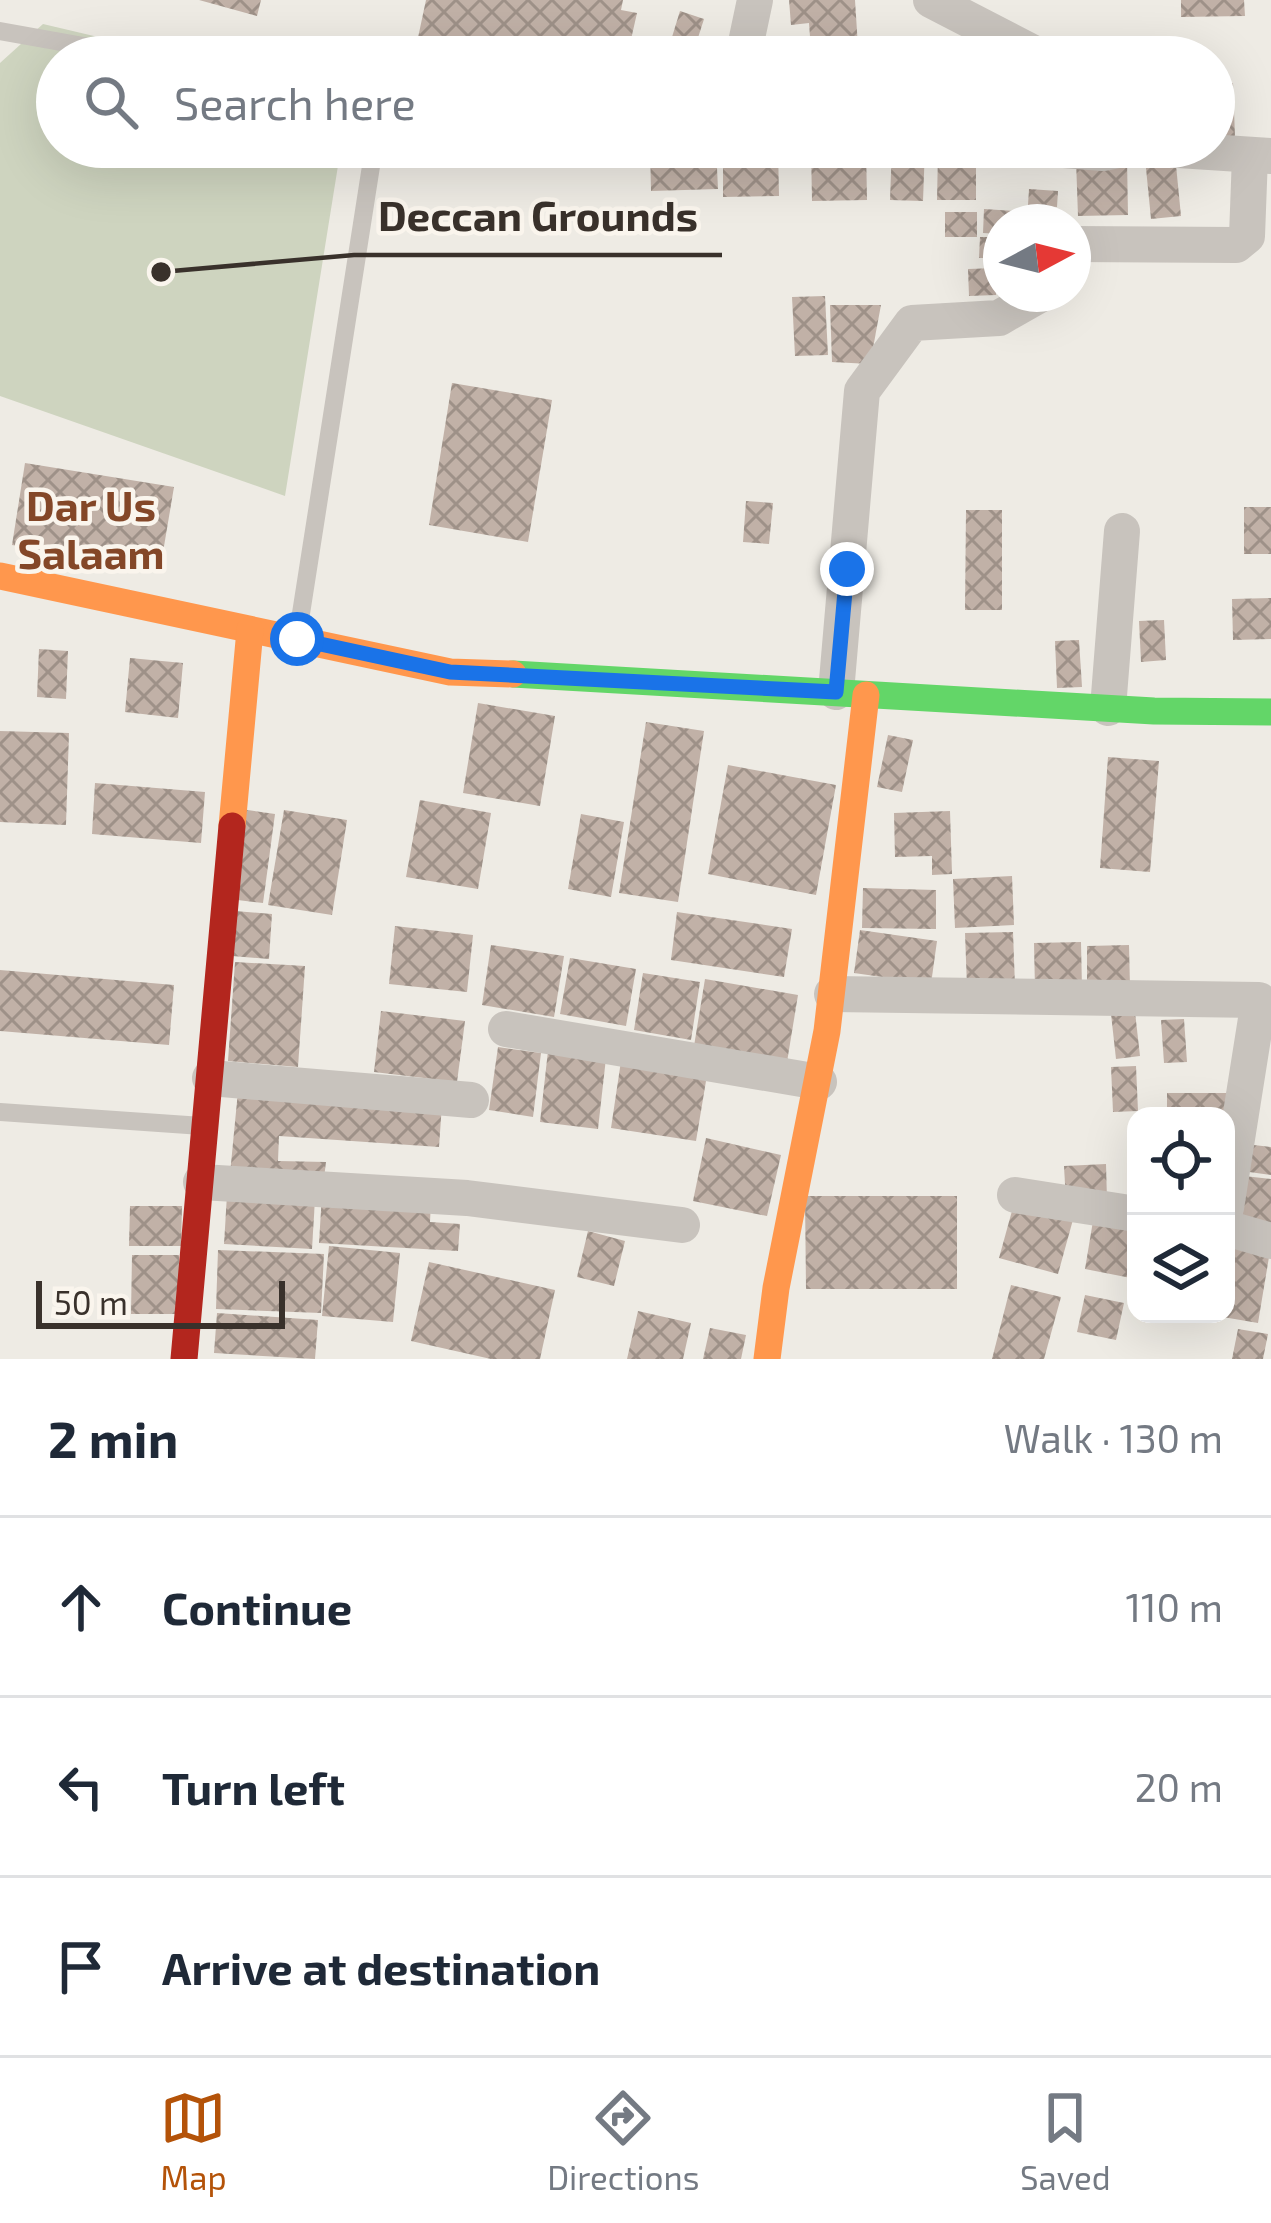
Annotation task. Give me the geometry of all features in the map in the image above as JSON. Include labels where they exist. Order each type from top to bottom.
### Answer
[{"type":"street","points":[[747,36],[755,0]]},
{"type":"street","points":[[931,0],[1000,36]]},
{"type":"street","points":[[1091,244],[1236,245],[1247,236],[1261,156]]},
{"type":"street","points":[[767,1359],[770,1318],[819,1082],[832,994],[851,693],[862,391],[912,323],[999,318],[1010,312]]},
{"type":"street","points":[[1108,708],[1121,531]]},
{"type":"street","points":[[0,577],[450,672],[1108,708],[1271,712]]},
{"type":"street","points":[[184,1359],[250,630]]},
{"type":"street","points":[[832,994],[1265,1001],[1235,1160]]},
{"type":"street","points":[[506,1029],[819,1082]]},
{"type":"street","points":[[210,1078],[471,1100]]},
{"type":"street","points":[[201,1182],[467,1198],[682,1225]]},
{"type":"street","points":[[1015,1195],[1127,1213]]},
{"type":"street","points":[[1235,1231],[1271,1241]]},
{"type":"lane","points":[[0,31],[36,37]]},
{"type":"lane","points":[[297,639],[371,168]]},
{"type":"lane","points":[[0,1112],[207,1127]]},
{"type":"green space","points":[[43,24],[94,36],[36,36],[36,168],[338,168],[285,496],[0,396],[0,63]]},
{"type":"building","points":[[199,0],[261,0],[257,16]]},
{"type":"building","points":[[426,0],[623,0],[621,10],[637,13],[632,36],[418,36]]},
{"type":"building","points":[[789,0],[855,0],[857,36],[810,36],[809,23],[791,25]]},
{"type":"building","points":[[1181,0],[1244,0],[1245,16],[1181,17]]},
{"type":"building","points":[[680,11],[704,19],[699,36],[672,36]]},
{"type":"building","points":[[650,168],[717,168],[718,189],[651,191]]},
{"type":"building","points":[[723,168],[778,168],[779,196],[723,197]]},
{"type":"building","points":[[811,168],[866,168],[867,200],[812,201]]},
{"type":"building","points":[[891,168],[924,168],[923,201],[890,200]]},
{"type":"building","points":[[938,168],[976,168],[976,200],[937,200]]},
{"type":"building","points":[[1076,168],[1127,168],[1128,215],[1091,216],[1091,204],[1078,204]]},
{"type":"building","points":[[1146,168],[1176,168],[1181,216],[1151,219]]},
{"type":"building","points":[[1029,189],[1058,191],[1057,204],[1028,204]]},
{"type":"building","points":[[945,212],[977,212],[977,237],[945,237]]},
{"type":"building","points":[[983,268],[983,295],[969,296],[968,269]]},
{"type":"building","points":[[825,296],[828,355],[795,356],[792,297]]},
{"type":"building","points":[[830,305],[881,305],[870,364],[832,362]]},
{"type":"building","points":[[452,383],[552,400],[528,542],[429,525]]},
{"type":"building","points":[[25,463],[174,487],[160,570],[12,545]]},
{"type":"building","points":[[746,501],[773,503],[769,544],[743,542]]},
{"type":"building","points":[[1244,507],[1271,507],[1271,554],[1244,554]]},
{"type":"building","points":[[966,510],[1002,510],[1002,610],[965,610]]},
{"type":"building","points":[[1271,598],[1271,639],[1233,640],[1232,599]]},
{"type":"building","points":[[1164,620],[1166,660],[1141,662],[1139,621]]},
{"type":"building","points":[[1079,640],[1082,687],[1057,688],[1055,641]]},
{"type":"building","points":[[39,649],[68,651],[66,699],[37,697]]},
{"type":"building","points":[[130,658],[183,663],[178,718],[125,712]]},
{"type":"building","points":[[478,703],[555,716],[540,806],[463,793]]},
{"type":"building","points":[[646,722],[704,731],[678,902],[619,893]]},
{"type":"building","points":[[0,731],[69,733],[66,825],[0,822]]},
{"type":"building","points":[[888,735],[913,740],[902,792],[877,787]]},
{"type":"building","points":[[1108,757],[1159,761],[1150,872],[1100,868]]},
{"type":"building","points":[[728,765],[836,785],[816,895],[708,874]]},
{"type":"building","points":[[95,783],[205,792],[201,843],[92,834]]},
{"type":"building","points":[[420,800],[491,813],[478,889],[406,877]]},
{"type":"building","points":[[241,809],[275,814],[263,903],[229,899]]},
{"type":"building","points":[[284,810],[347,820],[332,915],[268,905]]},
{"type":"building","points":[[950,811],[952,874],[932,875],[932,856],[895,857],[894,813]]},
{"type":"building","points":[[581,814],[624,822],[611,897],[568,889]]},
{"type":"building","points":[[1012,876],[1014,925],[955,928],[953,879]]},
{"type":"building","points":[[863,888],[936,890],[936,929],[862,928]]},
{"type":"building","points":[[235,911],[272,914],[269,959],[232,956]]},
{"type":"building","points":[[677,912],[792,929],[784,977],[671,960]]},
{"type":"building","points":[[395,926],[473,935],[467,992],[389,984]]},
{"type":"building","points":[[860,930],[937,941],[931,984],[854,973]]},
{"type":"building","points":[[1013,932],[1015,986],[967,987],[965,933]]},
{"type":"building","points":[[1081,942],[1082,989],[1035,990],[1034,943]]},
{"type":"building","points":[[491,945],[564,956],[554,1017],[482,1005]]},
{"type":"building","points":[[1129,945],[1130,987],[1087,988],[1087,946]]},
{"type":"building","points":[[570,958],[636,969],[626,1026],[560,1014]]},
{"type":"building","points":[[235,962],[305,966],[298,1067],[228,1061]]},
{"type":"building","points":[[0,970],[174,985],[169,1045],[0,1031]]},
{"type":"building","points":[[643,973],[700,982],[691,1040],[634,1030]]},
{"type":"building","points":[[705,979],[798,995],[787,1062],[694,1046]]},
{"type":"building","points":[[381,1011],[465,1021],[457,1082],[374,1072]]},
{"type":"building","points":[[1135,1012],[1140,1056],[1116,1059],[1111,1014]]},
{"type":"building","points":[[1184,1019],[1187,1062],[1164,1063],[1161,1020]]},
{"type":"building","points":[[498,1047],[541,1053],[533,1117],[489,1110]]},
{"type":"building","points":[[548,1051],[606,1058],[598,1129],[540,1122]]},
{"type":"building","points":[[621,1061],[707,1075],[696,1141],[611,1128]]},
{"type":"building","points":[[1136,1066],[1138,1107],[1113,1112],[1111,1067]]},
{"type":"building","points":[[238,1091],[442,1104],[439,1147],[279,1136],[278,1161],[326,1162],[324,1178],[230,1174]]},
{"type":"building","points":[[1167,1093],[1236,1093],[1230,1107],[1167,1107]]},
{"type":"building","points":[[706,1138],[781,1155],[767,1216],[693,1201]]},
{"type":"building","points":[[1245,1144],[1271,1147],[1271,1175],[1242,1171]]},
{"type":"building","points":[[1106,1164],[1107,1200],[1066,1202],[1064,1166]]},
{"type":"building","points":[[1244,1176],[1271,1179],[1271,1227],[1238,1223]]},
{"type":"building","points":[[322,1194],[431,1201],[430,1222],[460,1224],[458,1251],[319,1243]]},
{"type":"building","points":[[227,1195],[315,1199],[312,1249],[224,1244]]},
{"type":"building","points":[[805,1196],[957,1196],[957,1289],[806,1289]]},
{"type":"building","points":[[1015,1200],[1074,1216],[1058,1274],[999,1258]]},
{"type":"building","points":[[130,1206],[182,1206],[181,1246],[129,1246]]},
{"type":"building","points":[[1093,1221],[1127,1227],[1127,1277],[1085,1269]]},
{"type":"building","points":[[588,1231],[625,1241],[614,1286],[577,1277]]},
{"type":"building","points":[[1235,1245],[1270,1251],[1258,1323],[1235,1319]]},
{"type":"building","points":[[329,1246],[400,1253],[393,1322],[322,1316]]},
{"type":"building","points":[[218,1250],[324,1254],[321,1313],[216,1309]]},
{"type":"building","points":[[132,1255],[179,1255],[179,1314],[131,1314]]},
{"type":"building","points":[[429,1262],[555,1290],[540,1359],[491,1359],[411,1341]]},
{"type":"building","points":[[1011,1285],[1061,1297],[1044,1359],[992,1359]]},
{"type":"building","points":[[1085,1295],[1124,1303],[1116,1340],[1077,1332]]},
{"type":"building","points":[[638,1311],[691,1323],[683,1359],[627,1359]]},
{"type":"building","points":[[217,1313],[318,1320],[315,1359],[214,1353]]},
{"type":"building","points":[[710,1328],[746,1335],[741,1359],[703,1359]]},
{"type":"building","points":[[1238,1329],[1268,1334],[1263,1359],[1232,1359]]},
{"type":"traffic: fast","points":[[513,674],[1154,711],[1271,712]]},
{"type":"traffic: slow","points":[[0,576],[450,672],[513,674]]},
{"type":"traffic: slow","points":[[232,826],[250,630]]},
{"type":"traffic: slow","points":[[767,1359],[776,1288],[827,1031],[866,695]]},
{"type":"traffic: jam","points":[[184,1359],[232,826]]},
{"type":"place","name":"Deccan Grounds","points":[[161,272]]},
{"type":"district","name":"Dar Us Salaam","points":[[91,528]]},
{"type":"route","points":[[297,639],[450,672],[836,692],[847,569]]}]
